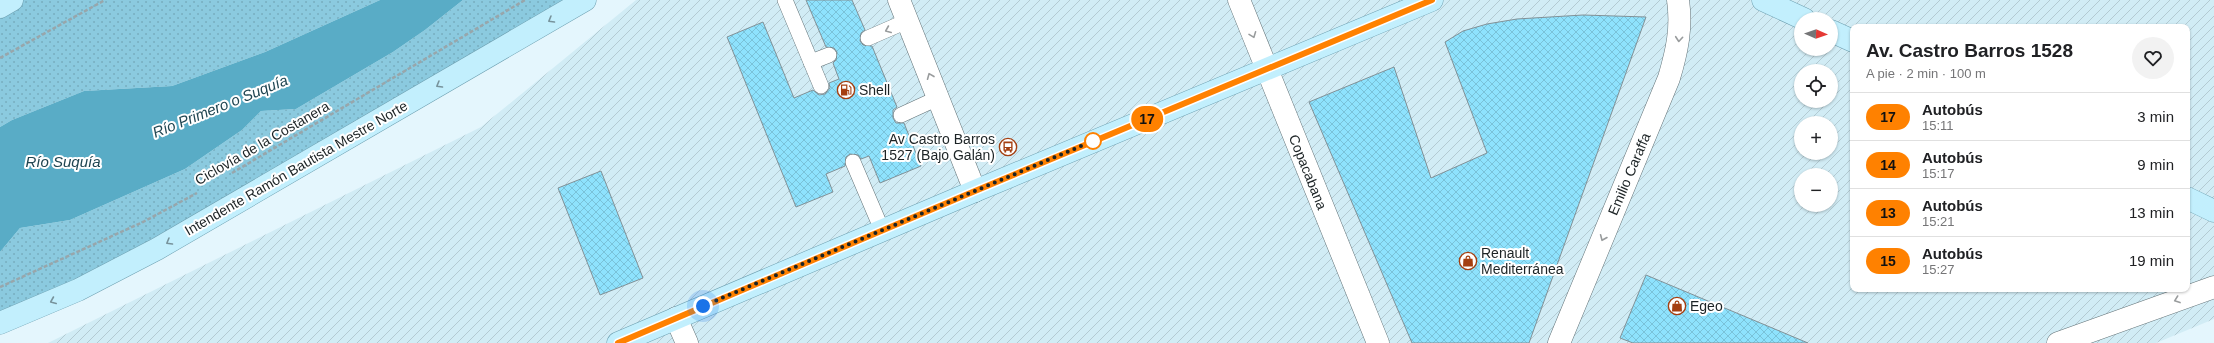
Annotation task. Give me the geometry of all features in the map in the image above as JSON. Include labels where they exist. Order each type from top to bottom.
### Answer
[{"type":"main road","points":[[0,7],[12,0]]},
{"type":"main road","name":"Intendente Ramón Bautista Mestre Norte","points":[[0,323],[78,290],[157,249],[585,0]]},
{"type":"main road","points":[[618,343],[882,230],[1432,0]]},
{"type":"main road","points":[[1763,0],[1794,14]]},
{"type":"main road","points":[[1838,34],[1850,40]]},
{"type":"main road","points":[[2190,199],[2214,211]]},
{"type":"street","points":[[899,0],[975,191]]},
{"type":"street","name":"Copacabana","points":[[1239,0],[1378,343]]},
{"type":"street","name":"Emilio Caraffa","points":[[1559,343],[1669,78],[1678,49],[1680,18],[1678,0]]},
{"type":"street","points":[[2058,343],[2214,287]]},
{"type":"street","points":[[676,318],[687,343]]},
{"type":"lane","points":[[785,0],[821,86]]},
{"type":"lane","points":[[868,38],[907,21]]},
{"type":"lane","points":[[811,62],[829,55]]},
{"type":"lane","points":[[901,116],[938,98]]},
{"type":"lane","points":[[853,162],[882,230]]},
{"type":"path","points":[[0,58],[106,0]]},
{"type":"path","name":"Ciclovía de la Costanera","points":[[228,176],[525,0]]},
{"type":"path","name":"Ciclovía de la Costanera","points":[[0,287],[143,222],[200,191]]},
{"type":"shaded area","points":[[12,0],[380,0],[265,52],[172,86],[84,91],[12,120],[0,127],[0,7]]},
{"type":"shaded area","points":[[463,0],[585,0],[0,323],[0,252],[20,228],[70,220],[185,169],[242,130],[261,111],[296,109],[393,52],[425,30]]},
{"type":"shaded area","points":[[636,0],[2214,0],[2214,319],[2156,343],[48,343],[481,127]]},
{"type":"water","name":"Río Suquía","points":[[380,0],[463,0],[425,30],[393,52],[296,109],[261,111],[242,130],[185,169],[70,220],[20,228],[0,252],[0,127],[12,120],[84,91],[172,86],[265,52]]},
{"type":"building","points":[[806,0],[852,0],[865,30],[861,33],[860,41],[863,45],[872,46],[897,107],[893,110],[893,118],[896,123],[904,123],[921,166],[880,183],[869,156],[861,159],[858,155],[850,154],[846,157],[845,166],[826,174],[833,192],[796,207],[727,37],[763,22],[794,98],[813,90],[819,95],[825,94],[830,88],[829,83],[839,79],[833,63],[836,60],[837,52],[834,48],[826,47]]},
{"type":"building","name":"Renault Mediterránea","points":[[1583,15],[1646,17],[1529,343],[1412,343],[1309,102],[1394,67],[1431,178],[1487,153],[1445,42],[1463,31],[1487,24],[1517,19]]},
{"type":"building","points":[[601,171],[643,278],[600,295],[558,188]]},
{"type":"building","name":"Egeo","points":[[1646,275],[1808,343],[1633,343],[1620,338]]},
{"type":"bus line","name":"17","points":[[618,343],[975,191],[1432,0]]},
{"type":"place","name":"Shell","points":[[846,90]]},
{"type":"place","name":"Av Castro Barros 1527 (Bajo Galán)","points":[[1008,147]]},
{"type":"place","name":"Renault Mediterránea","points":[[1468,261]]},
{"type":"place","name":"Egeo","points":[[1677,306]]},
{"type":"route","points":[[703,306],[1093,141]]},
{"type":"water label","name":"Río Primero o Suquía","points":[[220,106]]}]
